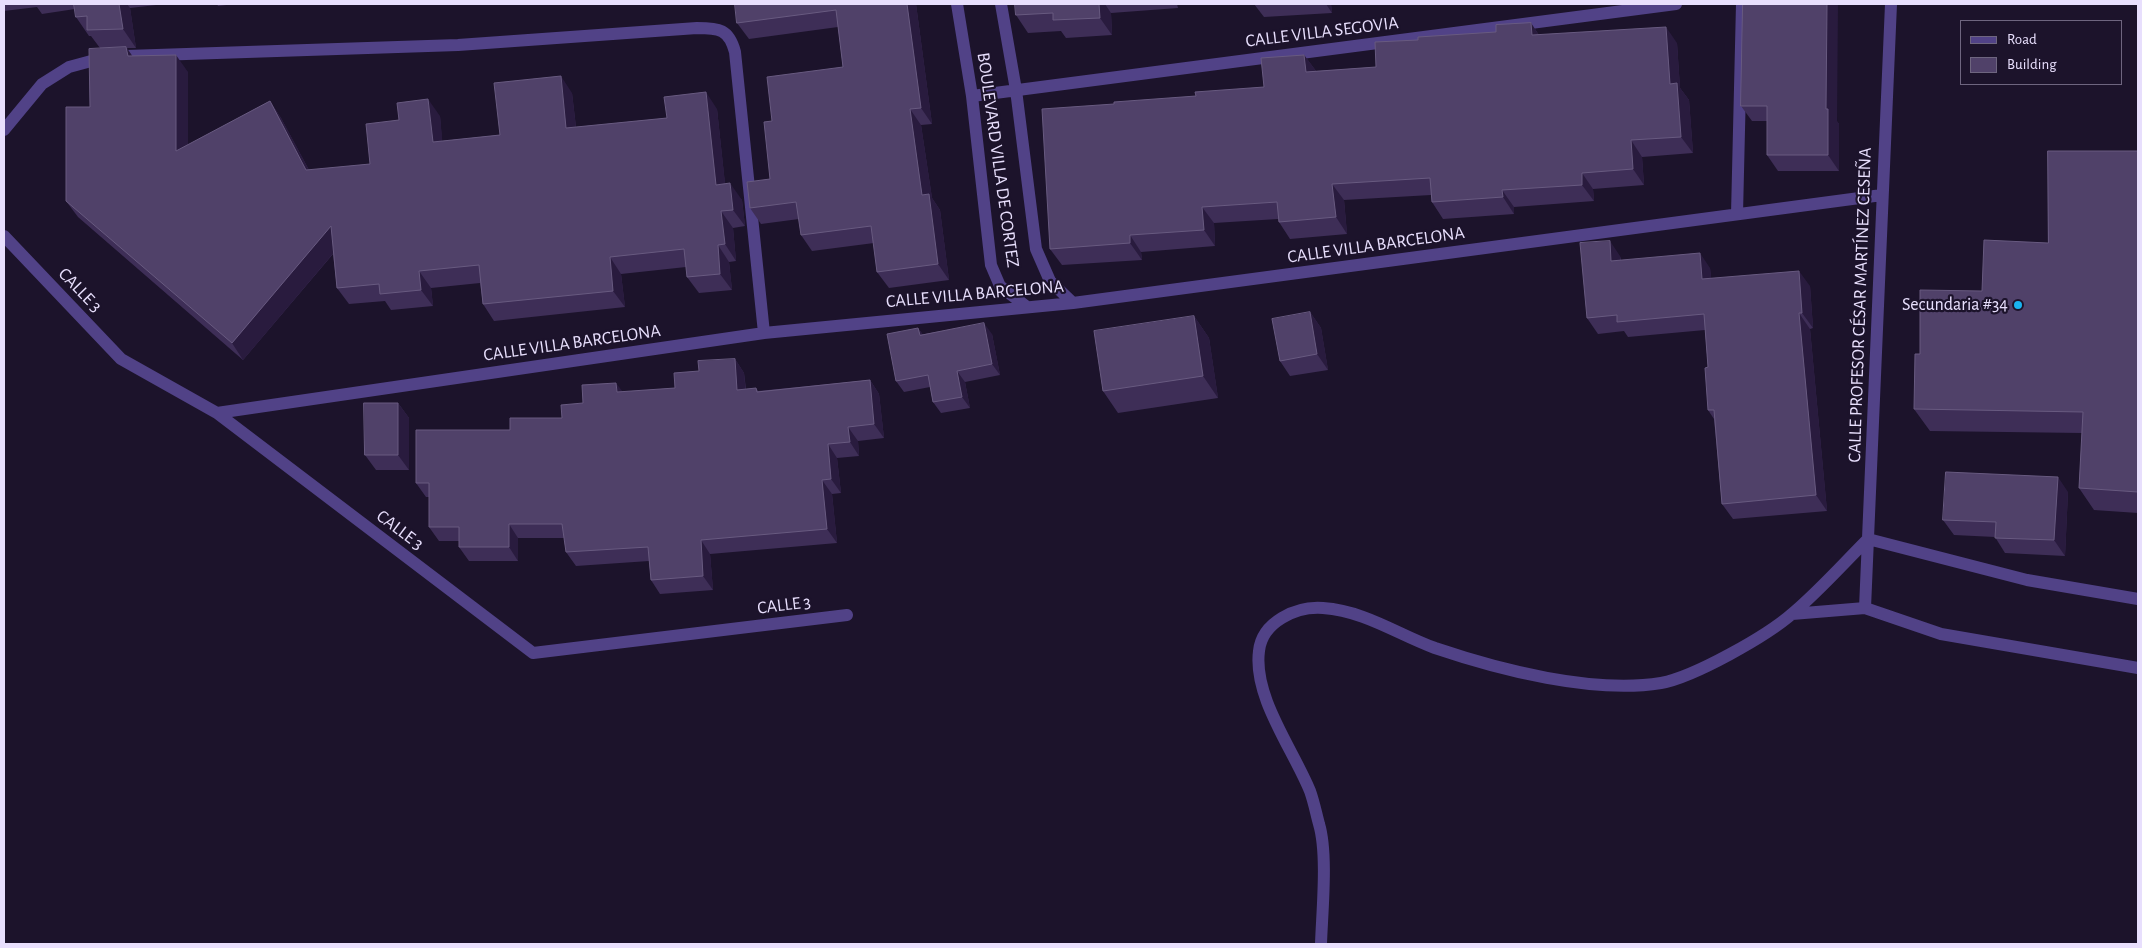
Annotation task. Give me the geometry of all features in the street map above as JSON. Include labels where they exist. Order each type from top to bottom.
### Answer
[{"type":"street","name":"BOULEVARD VILLA DE CORTEZ","points":[[958,4],[972,96],[991,265],[1000,286],[1027,307]]},
{"type":"street","name":"BOULEVARD VILLA DE CORTEZ","points":[[1001,4],[1016,90],[1036,249],[1050,281],[1073,303]]},
{"type":"street","name":"CALLE VILLA SEGOVIA","points":[[972,96],[1676,4]]},
{"type":"street","points":[[1736,214],[1742,4]]},
{"type":"street","name":"CALLE PROFESOR CÉSAR MARTÍNEZ CESEÑA","points":[[1865,608],[1891,4]]},
{"type":"street","points":[[4,130],[42,84],[69,67],[100,57],[458,45],[714,28],[725,32],[732,40],[735,52],[764,333]]},
{"type":"street","name":"CALLE VILLA BARCELONA","points":[[217,413],[764,333],[1073,303],[1882,195]]},
{"type":"street","name":"CALLE 3","points":[[4,236],[121,359],[217,413],[533,653],[847,615]]},
{"type":"street","points":[[1321,944],[1323,878],[1321,828],[1310,792],[1270,706],[1258,672],[1259,649],[1266,632],[1282,618],[1297,611],[1320,608],[1347,610],[1385,624],[1434,647],[1507,668],[1573,682],[1628,687],[1664,682],[1700,670],[1792,614],[1868,540],[2027,580],[2138,599]]},
{"type":"street","points":[[1792,614],[1865,608],[1941,634],[2138,668]]},
{"type":"building","points":[[74,4],[119,4],[123,29],[87,30],[87,16],[76,17]]},
{"type":"building","points":[[735,4],[907,4],[921,108],[910,109],[922,195],[929,194],[938,264],[877,272],[871,226],[801,235],[796,202],[750,208],[747,182],[770,179],[764,122],[772,121],[767,77],[843,67],[836,10],[737,23]]},
{"type":"building","points":[[1015,4],[1099,4],[1100,18],[1053,20],[1053,13],[1016,15]]},
{"type":"building","points":[[1743,4],[1827,4],[1826,109],[1828,109],[1828,155],[1767,155],[1767,106],[1741,106]]},
{"type":"building","points":[[1531,23],[1532,35],[1666,27],[1670,84],[1677,83],[1681,137],[1631,140],[1633,169],[1582,173],[1582,185],[1502,190],[1503,197],[1432,202],[1430,178],[1332,184],[1336,217],[1279,222],[1277,202],[1202,207],[1204,230],[1130,235],[1130,243],[1050,249],[1042,109],[1196,96],[1195,92],[1264,87],[1261,58],[1304,55],[1306,72],[1376,67],[1375,42],[1418,40],[1418,37],[1496,32],[1496,25]]},
{"type":"building","points":[[126,47],[128,56],[176,55],[176,151],[270,101],[306,170],[370,164],[366,124],[399,120],[397,103],[428,99],[433,142],[500,135],[494,83],[561,76],[566,128],[667,118],[664,97],[706,92],[716,185],[730,183],[733,210],[721,211],[725,244],[718,245],[720,274],[687,277],[684,249],[610,257],[613,291],[483,304],[479,265],[419,271],[421,290],[380,294],[379,284],[337,288],[331,226],[232,343],[66,201],[66,107],[90,107],[89,49]]},
{"type":"building","points":[[2048,151],[2138,151],[2138,492],[2079,488],[2083,412],[1914,409],[1915,354],[1920,354],[1920,290],[1982,291],[1984,240],[2048,243]]},
{"type":"building","points":[[1610,241],[1611,261],[1700,253],[1702,279],[1799,271],[1802,313],[1799,313],[1816,495],[1722,504],[1714,410],[1708,410],[1705,368],[1708,367],[1704,314],[1617,322],[1617,315],[1587,318],[1580,243]]},
{"type":"building","points":[[1310,312],[1317,354],[1280,361],[1272,319]]},
{"type":"building","points":[[1194,316],[1203,376],[1103,391],[1094,331]]},
{"type":"building","points":[[984,323],[992,364],[957,371],[962,397],[933,402],[928,375],[896,381],[887,334],[918,328],[920,335]]},
{"type":"building","points":[[735,359],[737,390],[756,388],[757,392],[870,380],[874,424],[848,427],[850,442],[828,444],[831,479],[822,480],[827,529],[701,540],[703,576],[651,580],[648,547],[566,552],[562,524],[509,524],[509,547],[459,547],[459,527],[429,527],[429,483],[416,483],[416,430],[510,430],[510,418],[562,418],[561,405],[583,403],[582,385],[616,383],[617,392],[675,388],[674,373],[699,371],[698,361]]},
{"type":"building","points":[[364,403],[398,403],[398,455],[365,455]]},
{"type":"building","points":[[1946,472],[2058,477],[2054,540],[1995,538],[1996,522],[1943,520]]},
{"type":"place","name":"Secundaria #34","points":[[2018,305]]}]
